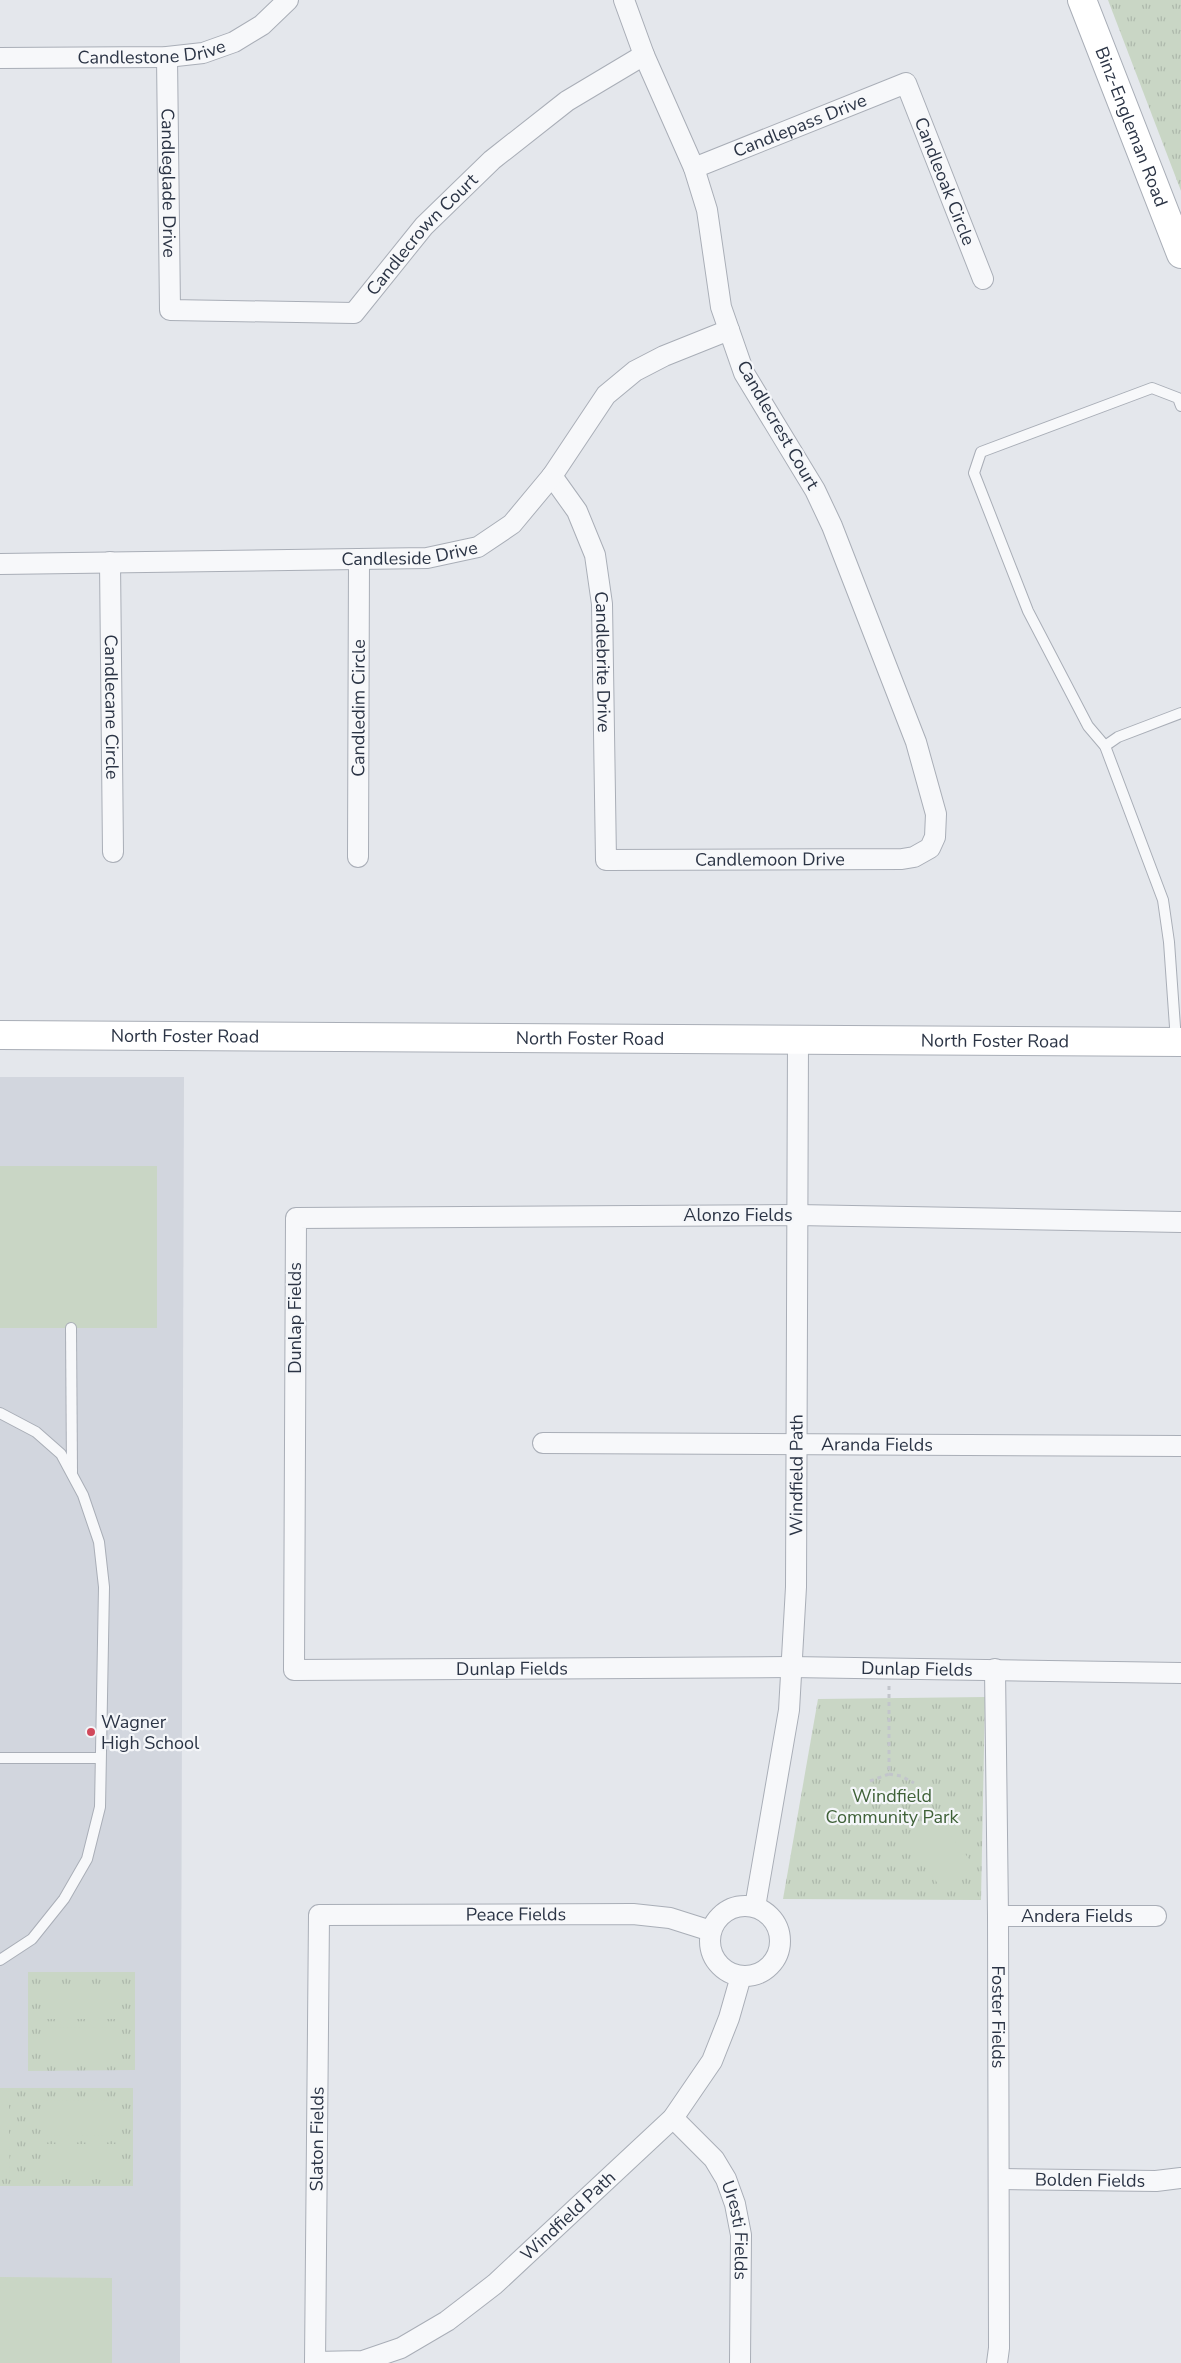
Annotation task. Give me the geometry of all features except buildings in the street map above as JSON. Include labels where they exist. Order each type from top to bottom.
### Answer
[{"type":"main road","name":"Binz-Engleman Road","points":[[1082,0],[1181,254]]},
{"type":"main road","name":"North Foster Road","points":[[0,1035],[1178,1042]]},
{"type":"street","name":"Candlestone Drive","points":[[0,58],[167,57],[203,53],[234,42],[262,25],[288,0]]},
{"type":"street","name":"Candlecrest Court","points":[[624,0],[644,55],[694,168],[708,210],[721,307],[744,373],[815,490],[846,562],[916,742],[936,814],[935,837],[930,848]]},
{"type":"street","name":"Candlecrown Court","points":[[170,310],[354,312],[424,226],[492,160],[567,101],[644,55]]},
{"type":"street","name":"Candleglade Drive","points":[[167,57],[170,310]]},
{"type":"street","name":"Candlepass Drive","points":[[694,168],[906,83]]},
{"type":"street","name":"Candleoak Circle","points":[[906,83],[983,279]]},
{"type":"street","name":"Candleside Drive","points":[[0,564],[427,558],[478,546],[512,524],[552,476],[606,395],[635,371],[664,356],[729,330]]},
{"type":"street","name":"Candlebrite Drive","points":[[552,476],[577,511],[595,555],[602,604],[606,860]]},
{"type":"street","name":"Candledim Circle","points":[[358,857],[359,559]]},
{"type":"street","name":"Candlecane Circle","points":[[110,562],[113,852]]},
{"type":"street","name":"Candlemoon Drive","points":[[606,860],[902,859],[914,857],[930,848]]},
{"type":"street","name":"Windfield Path","points":[[755,1908],[788,1710],[796,1587],[798,1041]]},
{"type":"street","name":"Alonzo Fields","points":[[296,1218],[798,1215],[1181,1222]]},
{"type":"street","name":"Dunlap Fields","points":[[296,1218],[294,1670],[790,1667],[1181,1673]]},
{"type":"street","name":"Aranda Fields","points":[[543,1443],[1181,1446]]},
{"type":"street","name":"Foster Fields","points":[[995,1669],[999,2179],[999,2348],[997,2363]]},
{"type":"street","points":[[742,1906],[755,1908],[767,1914],[775,1923],[780,1936],[779,1948],[774,1960],[765,1970],[754,1975],[741,1976],[729,1972],[719,1965],[713,1955],[710,1943],[711,1931],[718,1918],[729,1910],[742,1906]]},
{"type":"street","name":"Peace Fields","points":[[319,1915],[633,1914],[670,1918],[711,1931]]},
{"type":"street","name":"Slaton Fields","points":[[316,2362],[319,1915]]},
{"type":"street","name":"Andera Fields","points":[[998,1916],[1156,1916]]},
{"type":"street","name":"Windfield Path","points":[[316,2362],[363,2361],[400,2348],[447,2321],[495,2284],[674,2118],[712,2061],[729,2018],[741,1976]]},
{"type":"street","name":"Uresti Fields","points":[[674,2118],[714,2158],[726,2179],[736,2204],[741,2235],[740,2363]]},
{"type":"street","name":"Bolden Fields","points":[[999,2179],[1156,2181],[1181,2178]]},
{"type":"lane","points":[[1178,1042],[1171,961],[1163,900],[1105,746],[1088,726],[1028,611],[974,473],[981,452],[1152,388],[1178,398],[1181,406]]},
{"type":"lane","points":[[1105,746],[1118,737],[1181,713]]},
{"type":"lane","points":[[71,1328],[72,1474]]},
{"type":"lane","points":[[0,1413],[42,1437],[61,1454],[83,1496],[99,1542],[104,1587],[100,1806],[87,1859],[64,1899],[32,1939],[0,1960]]},
{"type":"lane","points":[[0,1758],[100,1758]]},
{"type":"path","points":[[889,1774],[890,1668]]},
{"type":"path","points":[[870,1781],[889,1774],[901,1776],[914,1783]]},
{"type":"shaded area","name":"Wagner High School","points":[[0,1077],[184,1077],[180,2363],[0,2363]]},
{"type":"green space","points":[[1108,0],[1181,0],[1181,191]]},
{"type":"green space","points":[[0,1166],[157,1166],[157,1328],[0,1328]]},
{"type":"green space","name":"Windfield Community Park","points":[[985,1697],[981,1900],[783,1899],[818,1699]]},
{"type":"green space","points":[[934,1814],[973,1864],[943,1890],[903,1839]]},
{"type":"green space","points":[[28,1972],[135,1972],[135,2070],[28,2071]]},
{"type":"green space","points":[[45,1984],[118,1984],[118,2019],[45,2019]]},
{"type":"green space","points":[[118,2027],[118,2062],[45,2062],[45,2028]]},
{"type":"green space","points":[[0,2088],[133,2088],[133,2186],[0,2186]]},
{"type":"green space","points":[[0,2099],[9,2099],[9,2134],[0,2134]]},
{"type":"green space","points":[[117,2100],[117,2135],[44,2136],[44,2101]]},
{"type":"green space","points":[[0,2143],[9,2143],[10,2178],[0,2178]]},
{"type":"green space","points":[[45,2144],[118,2144],[118,2179],[45,2179]]},
{"type":"green space","points":[[0,2277],[112,2278],[112,2363],[0,2363]]},
{"type":"place","name":"Wagner High School","points":[[91,1732]]}]
